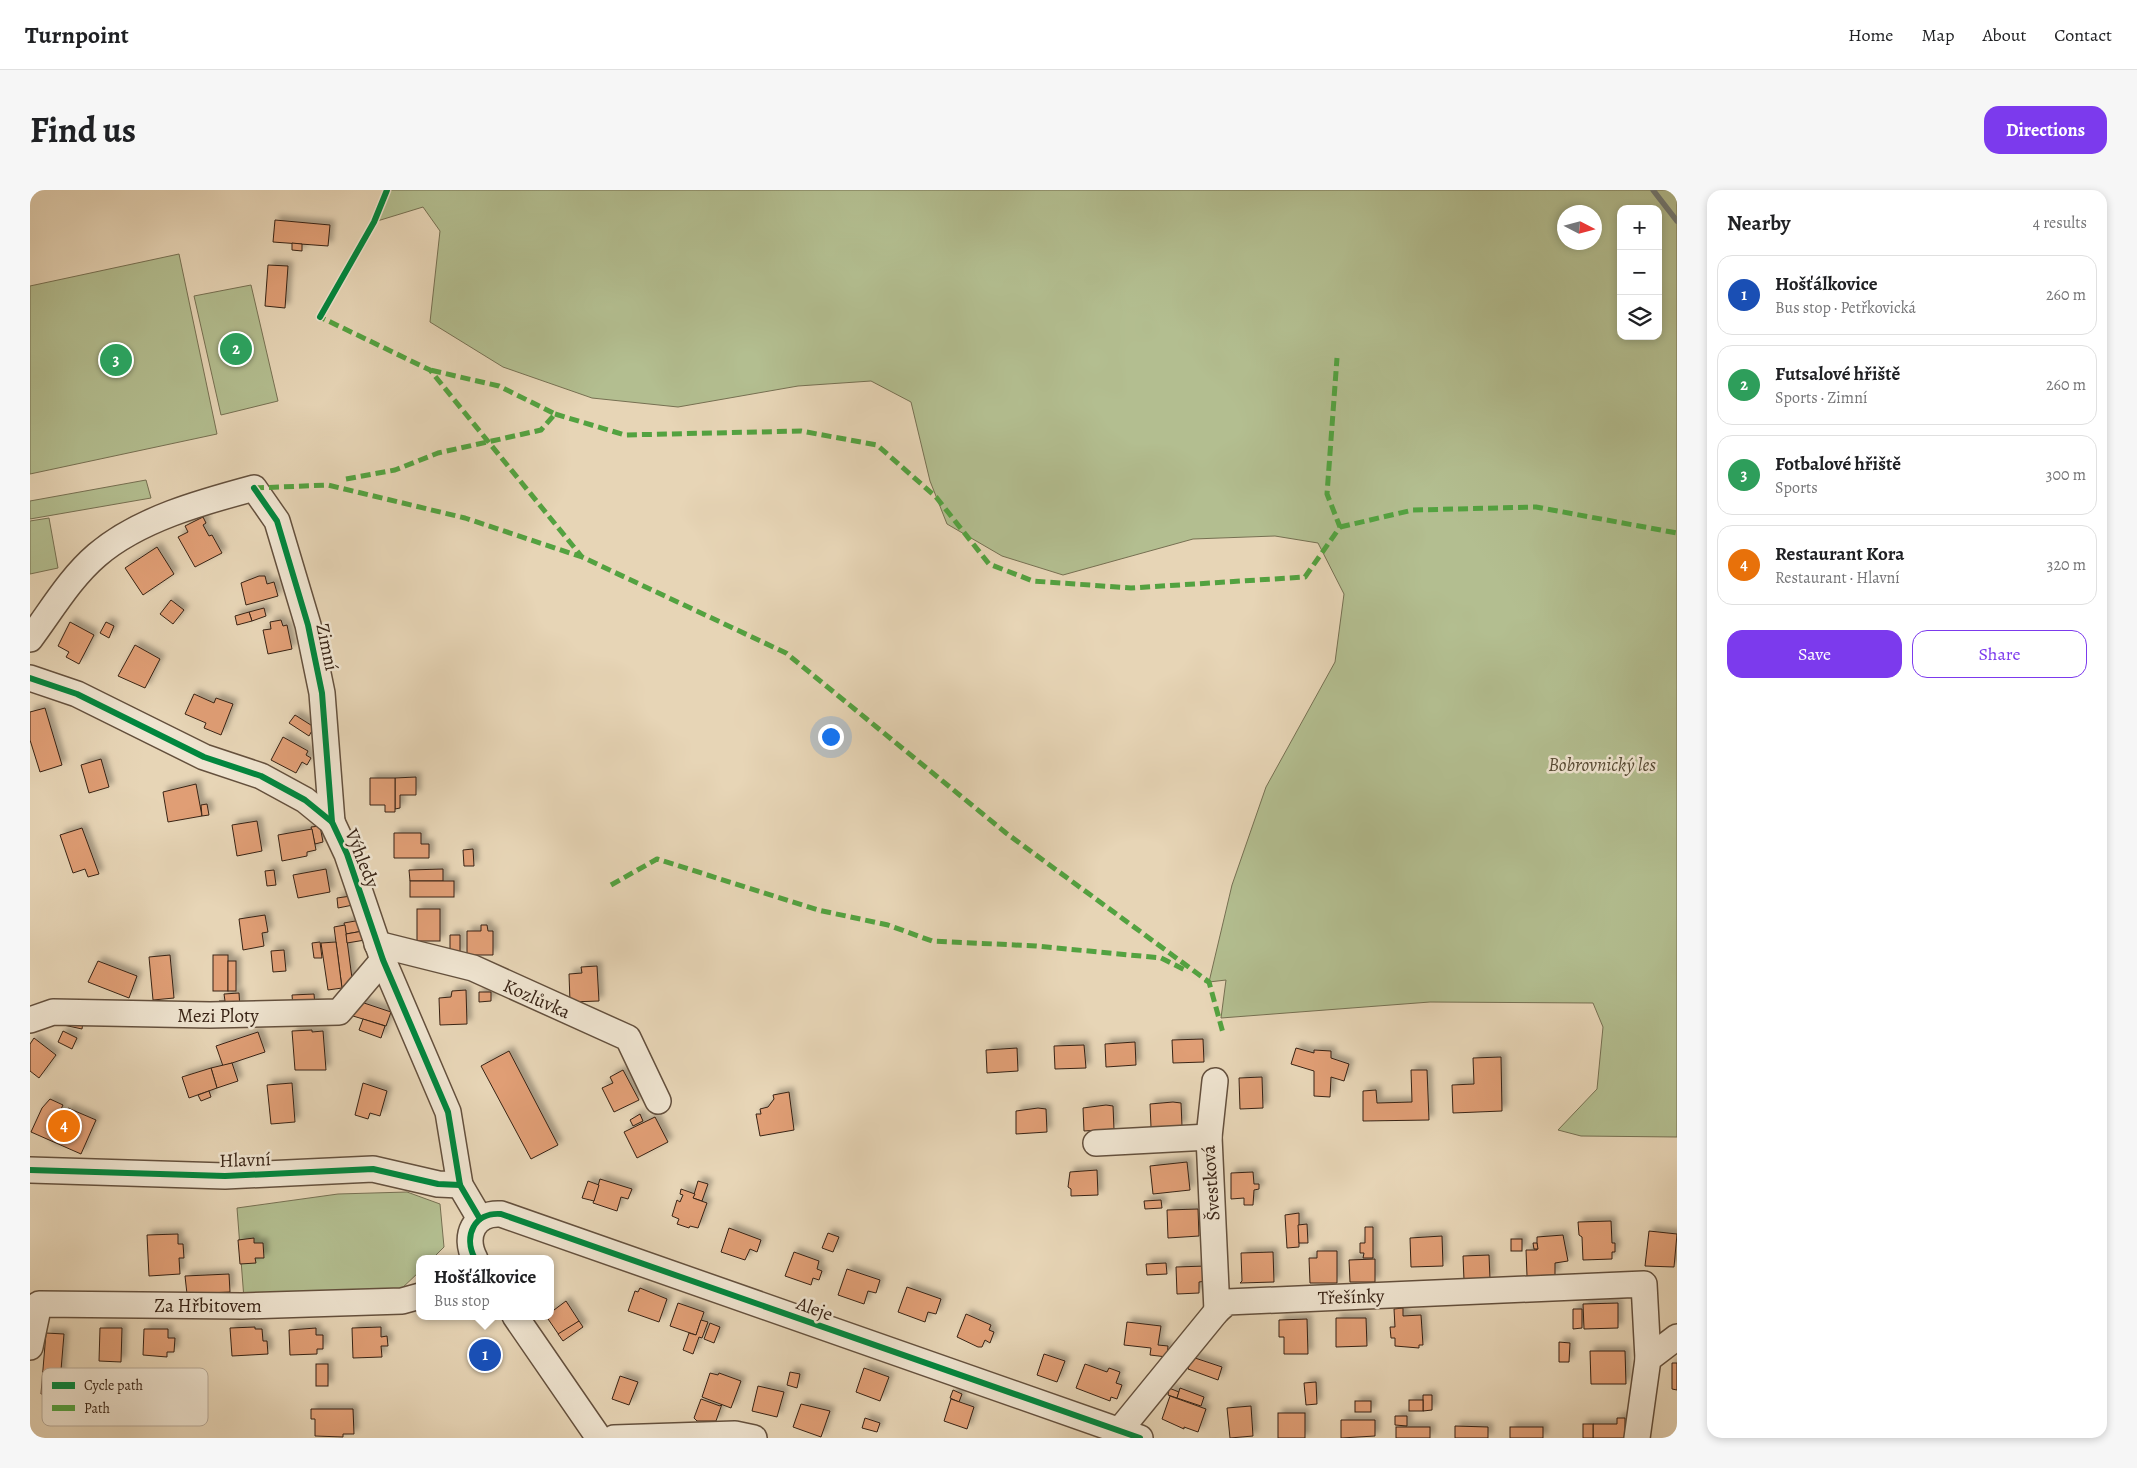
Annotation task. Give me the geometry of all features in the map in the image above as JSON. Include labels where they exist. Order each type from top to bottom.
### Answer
[{"type":"street","name":"Zimní","points":[[30,639],[82,570],[118,540],[199,502],[254,488],[278,521],[308,625],[322,693],[332,822]]},
{"type":"street","name":"Výhledy","points":[[30,678],[77,694],[204,757],[261,776],[305,800],[332,822],[347,854],[380,952],[448,1112],[460,1185],[480,1219]]},
{"type":"street","name":"Mezi Ploty","points":[[30,1020],[53,1012],[210,1015],[339,1012],[380,952]]},
{"type":"street","name":"Kozlůvka","points":[[380,952],[473,968],[628,1038],[658,1101]]},
{"type":"street","points":[[1209,1137],[1215,1080]]},
{"type":"street","name":"Švestková","points":[[1096,1144],[1209,1137],[1217,1311]]},
{"type":"street","name":"Hlavní","points":[[30,1170],[225,1176],[373,1169],[438,1184],[460,1185]]},
{"type":"street","name":"Aleje","points":[[480,1219],[493,1214],[506,1215],[1130,1434]]},
{"type":"street","points":[[468,1255],[470,1231],[480,1219]]},
{"type":"street","name":"Třešínky","points":[[1130,1434],[1217,1311],[1228,1302],[1276,1298],[1644,1284],[1648,1359]]},
{"type":"street","name":"Za Hřbitovem","points":[[32,1336],[39,1304],[242,1306],[402,1301],[416,1297]]},
{"type":"street","points":[[518,1320],[599,1438]]},
{"type":"street","points":[[1637,1438],[1648,1359],[1677,1337]]},
{"type":"street","points":[[614,1438],[735,1434],[754,1438]]},
{"type":"green space","name":"Bobrovnický les","points":[[387,190],[1677,190],[1677,1137],[1581,1136],[1558,1130],[1597,1089],[1603,1027],[1593,1003],[1430,1002],[1221,1018],[1226,980],[1209,982],[1232,885],[1266,787],[1335,662],[1344,594],[1318,543],[1275,536],[1193,539],[1063,575],[1002,556],[947,524],[930,481],[911,402],[871,381],[798,386],[678,407],[592,398],[503,367],[430,322],[440,231],[423,207],[374,222]]},
{"type":"green space","points":[[179,254],[217,434],[30,474],[30,286]]},
{"type":"green space","points":[[251,285],[278,401],[221,415],[194,296]]},
{"type":"green space","points":[[146,480],[151,498],[30,519],[30,501]]},
{"type":"green space","points":[[49,518],[58,568],[30,574],[30,521]]},
{"type":"green space","points":[[407,1192],[440,1204],[444,1247],[436,1255],[416,1255],[416,1275],[399,1291],[244,1299],[237,1208],[338,1194]]},
{"type":"building","points":[[275,220],[330,225],[328,246],[273,242]]},
{"type":"building","points":[[292,243],[302,244],[302,251],[292,250]]},
{"type":"building","points":[[268,265],[288,266],[285,308],[265,306]]},
{"type":"building","points":[[203,517],[206,523],[203,525],[209,536],[212,535],[222,553],[195,567],[178,537],[188,532],[185,526]]},
{"type":"building","points":[[157,547],[174,574],[143,595],[125,568]]},
{"type":"building","points":[[259,576],[265,576],[267,584],[274,582],[278,596],[246,605],[241,583]]},
{"type":"building","points":[[171,600],[184,610],[173,624],[160,614]]},
{"type":"building","points":[[264,608],[266,616],[252,621],[249,612]]},
{"type":"building","points":[[249,612],[252,621],[237,625],[235,616]]},
{"type":"building","points":[[281,620],[283,626],[287,625],[292,649],[268,654],[263,630],[271,629],[270,622]]},
{"type":"building","points":[[70,622],[94,635],[79,664],[66,657],[69,652],[58,646]]},
{"type":"building","points":[[106,622],[114,626],[109,638],[100,633]]},
{"type":"building","points":[[135,645],[160,659],[145,688],[118,676]]},
{"type":"building","points":[[194,694],[214,703],[216,698],[233,704],[221,735],[204,728],[206,723],[185,714]]},
{"type":"building","points":[[45,708],[62,765],[40,772],[30,740],[30,712]]},
{"type":"building","points":[[295,715],[314,727],[309,736],[289,723]]},
{"type":"building","points":[[283,737],[308,751],[306,755],[311,758],[307,765],[302,762],[296,773],[271,760]]},
{"type":"building","points":[[101,759],[109,787],[89,793],[81,765]]},
{"type":"building","points":[[416,777],[416,795],[400,795],[400,808],[395,809],[395,778]]},
{"type":"building","points":[[370,778],[395,778],[395,812],[385,812],[385,805],[370,805]]},
{"type":"building","points":[[196,784],[202,816],[168,822],[163,792]]},
{"type":"building","points":[[207,804],[209,815],[202,816],[201,805]]},
{"type":"building","points":[[257,821],[262,851],[237,856],[232,825]]},
{"type":"building","points":[[320,826],[323,842],[315,844],[311,827]]},
{"type":"building","points":[[82,828],[99,874],[88,877],[85,869],[73,873],[60,835]]},
{"type":"building","points":[[312,829],[316,850],[307,852],[307,856],[282,861],[278,835]]},
{"type":"building","points":[[394,833],[421,833],[421,844],[429,844],[429,858],[394,858]]},
{"type":"building","points":[[473,849],[474,866],[464,866],[463,850]]},
{"type":"building","points":[[326,869],[330,892],[298,898],[293,875]]},
{"type":"building","points":[[443,869],[443,881],[410,881],[409,870]]},
{"type":"building","points":[[274,870],[276,885],[267,886],[265,871]]},
{"type":"building","points":[[410,881],[454,881],[454,897],[410,897]]},
{"type":"building","points":[[351,896],[353,905],[338,908],[337,898]]},
{"type":"building","points":[[417,909],[440,909],[440,941],[417,941]]},
{"type":"building","points":[[265,915],[268,932],[262,933],[264,946],[243,950],[239,919]]},
{"type":"building","points":[[361,920],[363,931],[346,934],[344,923]]},
{"type":"building","points":[[345,925],[353,986],[342,988],[334,927]]},
{"type":"building","points":[[481,925],[487,925],[488,931],[493,931],[493,955],[467,955],[467,931],[481,931]]},
{"type":"building","points":[[363,931],[365,940],[347,943],[346,934]]},
{"type":"building","points":[[450,935],[460,935],[460,955],[450,954]]},
{"type":"building","points":[[320,942],[322,958],[314,958],[312,943]]},
{"type":"building","points":[[336,942],[342,988],[328,990],[321,943]]},
{"type":"building","points":[[284,950],[286,971],[273,972],[271,951]]},
{"type":"building","points":[[170,955],[174,998],[153,1000],[149,957]]},
{"type":"building","points":[[213,955],[228,955],[228,991],[213,991]]},
{"type":"building","points":[[98,961],[137,976],[129,998],[88,982]]},
{"type":"building","points":[[228,961],[236,961],[236,991],[228,991]]},
{"type":"building","points":[[597,966],[599,1001],[570,1002],[569,974],[582,973],[581,967]]},
{"type":"building","points":[[466,990],[467,1024],[440,1025],[439,998],[451,997],[452,991]]},
{"type":"building","points":[[479,992],[491,992],[491,1001],[479,1002]]},
{"type":"building","points":[[239,993],[240,1009],[220,1010],[219,1001],[225,1001],[224,994]]},
{"type":"building","points":[[314,994],[315,1006],[293,1007],[292,995]]},
{"type":"building","points":[[358,1001],[391,1012],[386,1026],[353,1016]]},
{"type":"building","points":[[363,1019],[385,1026],[381,1038],[359,1030]]},
{"type":"building","points":[[83,1022],[82,1029],[59,1024]]},
{"type":"building","points":[[312,1030],[312,1032],[323,1031],[326,1070],[295,1070],[292,1031]]},
{"type":"building","points":[[63,1031],[77,1038],[72,1049],[58,1042]]},
{"type":"building","points":[[258,1032],[265,1052],[223,1066],[216,1046]]},
{"type":"building","points":[[34,1038],[56,1055],[39,1078],[30,1071],[30,1044]]},
{"type":"building","points":[[1203,1039],[1204,1062],[1173,1063],[1172,1040]]},
{"type":"building","points":[[1135,1042],[1136,1065],[1106,1067],[1105,1044]]},
{"type":"building","points":[[1084,1045],[1086,1068],[1055,1069],[1054,1046]]},
{"type":"building","points":[[1017,1048],[1018,1071],[987,1073],[986,1050]]},
{"type":"building","points":[[1296,1048],[1314,1053],[1314,1050],[1331,1051],[1331,1058],[1349,1064],[1344,1081],[1331,1077],[1330,1097],[1314,1096],[1314,1071],[1291,1064]]},
{"type":"building","points":[[509,1051],[558,1145],[531,1159],[481,1066]]},
{"type":"building","points":[[1501,1057],[1502,1111],[1453,1113],[1452,1085],[1474,1084],[1473,1058]]},
{"type":"building","points":[[232,1063],[238,1081],[217,1088],[211,1068]]},
{"type":"building","points":[[211,1068],[217,1088],[189,1098],[182,1077]]},
{"type":"building","points":[[623,1070],[639,1100],[614,1112],[602,1088],[613,1083],[610,1077]]},
{"type":"building","points":[[1411,1070],[1427,1070],[1429,1120],[1363,1121],[1363,1091],[1376,1090],[1377,1103],[1412,1102]]},
{"type":"building","points":[[1262,1077],[1263,1108],[1240,1109],[1239,1078]]},
{"type":"building","points":[[292,1083],[295,1122],[271,1124],[267,1085]]},
{"type":"building","points":[[363,1083],[387,1091],[380,1116],[370,1113],[368,1119],[355,1115]]},
{"type":"building","points":[[209,1091],[211,1097],[201,1101],[198,1095]]},
{"type":"building","points":[[789,1092],[794,1130],[760,1136],[756,1114],[761,1114],[760,1109],[768,1107],[774,1099],[773,1095]]},
{"type":"building","points":[[50,1099],[63,1105],[60,1111],[65,1113],[68,1108],[96,1120],[81,1154],[31,1132],[42,1108]]},
{"type":"building","points":[[1181,1103],[1182,1126],[1151,1127],[1150,1104]]},
{"type":"building","points":[[1113,1106],[1114,1129],[1084,1131],[1083,1108]]},
{"type":"building","points":[[1038,1108],[1046,1109],[1047,1132],[1016,1134],[1016,1111]]},
{"type":"building","points":[[640,1114],[643,1121],[633,1126],[630,1120]]},
{"type":"building","points":[[655,1117],[668,1142],[637,1158],[624,1132]]},
{"type":"building","points":[[1187,1162],[1190,1190],[1153,1194],[1150,1166]]},
{"type":"building","points":[[1097,1170],[1098,1195],[1071,1196],[1071,1189],[1068,1187],[1070,1172]]},
{"type":"building","points":[[1253,1172],[1254,1184],[1259,1184],[1259,1189],[1254,1190],[1253,1205],[1244,1205],[1244,1198],[1231,1199],[1231,1173]]},
{"type":"building","points":[[600,1179],[632,1189],[628,1199],[621,1197],[617,1211],[593,1203]]},
{"type":"building","points":[[588,1181],[599,1185],[594,1201],[582,1198]]},
{"type":"building","points":[[698,1181],[708,1184],[702,1201],[693,1198]]},
{"type":"building","points":[[681,1189],[695,1194],[693,1198],[707,1203],[698,1228],[690,1226],[689,1228],[677,1224],[679,1219],[672,1216],[677,1200],[680,1202],[683,1195],[680,1194]]},
{"type":"building","points":[[1161,1200],[1162,1208],[1145,1209],[1144,1201]]},
{"type":"building","points":[[1198,1209],[1199,1236],[1168,1238],[1167,1210]]},
{"type":"building","points":[[1299,1213],[1299,1247],[1287,1248],[1285,1215]]},
{"type":"building","points":[[1611,1221],[1612,1243],[1615,1243],[1615,1252],[1612,1252],[1612,1259],[1583,1260],[1582,1237],[1579,1235],[1578,1222]]},
{"type":"building","points":[[1307,1224],[1308,1243],[1299,1243],[1298,1225]]},
{"type":"building","points":[[1365,1227],[1373,1227],[1373,1258],[1363,1258],[1364,1253],[1360,1253],[1360,1243],[1365,1243]]},
{"type":"building","points":[[729,1228],[761,1240],[757,1252],[750,1249],[745,1260],[721,1252]]},
{"type":"building","points":[[1649,1231],[1677,1234],[1674,1267],[1645,1266]]},
{"type":"building","points":[[828,1233],[839,1237],[833,1252],[822,1248]]},
{"type":"building","points":[[178,1234],[178,1244],[183,1244],[184,1258],[179,1258],[180,1274],[149,1276],[147,1235]]},
{"type":"building","points":[[1563,1235],[1568,1261],[1555,1263],[1555,1275],[1527,1276],[1526,1250],[1537,1250],[1537,1237]]},
{"type":"building","points":[[1442,1236],[1443,1266],[1411,1267],[1410,1238]]},
{"type":"building","points":[[254,1238],[254,1243],[263,1243],[264,1258],[255,1258],[256,1263],[240,1264],[238,1240]]},
{"type":"building","points":[[1511,1239],[1522,1239],[1522,1251],[1511,1251]]},
{"type":"building","points":[[1533,1243],[1537,1243],[1538,1249],[1534,1249]]},
{"type":"building","points":[[1317,1251],[1337,1251],[1337,1283],[1310,1283],[1309,1258],[1317,1258]]},
{"type":"building","points":[[794,1252],[819,1261],[817,1269],[822,1271],[819,1280],[813,1278],[811,1285],[785,1276]]},
{"type":"building","points":[[1273,1252],[1274,1282],[1240,1283],[1242,1281],[1241,1253]]},
{"type":"building","points":[[1489,1255],[1490,1279],[1464,1280],[1463,1256]]},
{"type":"building","points":[[1375,1259],[1375,1282],[1350,1282],[1349,1260]]},
{"type":"building","points":[[1166,1263],[1167,1274],[1147,1275],[1146,1264]]},
{"type":"building","points":[[1206,1266],[1206,1281],[1199,1282],[1199,1293],[1177,1294],[1176,1267]]},
{"type":"building","points":[[847,1269],[880,1280],[876,1293],[868,1291],[864,1304],[838,1295]]},
{"type":"building","points":[[229,1274],[230,1292],[187,1294],[185,1276]]},
{"type":"building","points":[[907,1287],[941,1299],[936,1314],[928,1312],[925,1322],[898,1312]]},
{"type":"building","points":[[640,1288],[667,1299],[659,1322],[628,1311],[635,1291],[638,1292]]},
{"type":"building","points":[[566,1301],[579,1321],[559,1335],[549,1320],[554,1320],[554,1310]]},
{"type":"building","points":[[678,1303],[704,1312],[696,1335],[670,1326]]},
{"type":"building","points":[[1618,1303],[1618,1328],[1584,1329],[1583,1304]]},
{"type":"building","points":[[1403,1308],[1403,1316],[1421,1315],[1423,1345],[1419,1345],[1419,1348],[1395,1346],[1395,1338],[1391,1338],[1390,1327],[1395,1327],[1394,1309]]},
{"type":"building","points":[[1573,1309],[1582,1309],[1582,1328],[1573,1329]]},
{"type":"building","points":[[966,1314],[991,1325],[989,1330],[994,1332],[990,1343],[985,1340],[982,1347],[978,1347],[957,1337]]},
{"type":"building","points":[[1336,1318],[1366,1318],[1367,1346],[1336,1347]]},
{"type":"building","points":[[1307,1319],[1308,1354],[1284,1354],[1284,1337],[1279,1337],[1279,1320]]},
{"type":"building","points":[[701,1320],[708,1322],[702,1338],[699,1337],[693,1354],[683,1350],[689,1333],[696,1335]]},
{"type":"building","points":[[579,1321],[583,1327],[563,1341],[558,1334]]},
{"type":"building","points":[[1127,1322],[1161,1326],[1158,1345],[1168,1346],[1167,1357],[1150,1355],[1151,1348],[1124,1345]]},
{"type":"building","points":[[710,1323],[720,1327],[714,1343],[704,1339]]},
{"type":"building","points":[[255,1327],[255,1329],[262,1329],[263,1341],[267,1341],[268,1354],[232,1356],[230,1328]]},
{"type":"building","points":[[381,1327],[381,1337],[387,1336],[388,1346],[381,1346],[382,1357],[353,1358],[352,1328]]},
{"type":"building","points":[[100,1328],[122,1328],[121,1362],[99,1361]]},
{"type":"building","points":[[316,1328],[316,1335],[323,1335],[323,1349],[317,1349],[317,1354],[290,1355],[289,1330]]},
{"type":"building","points":[[144,1329],[168,1329],[168,1338],[175,1338],[174,1352],[167,1352],[167,1357],[143,1355]]},
{"type":"building","points":[[46,1333],[64,1334],[61,1368],[43,1368]]},
{"type":"building","points":[[1559,1342],[1570,1343],[1569,1362],[1559,1362]]},
{"type":"building","points":[[1590,1351],[1625,1351],[1626,1384],[1591,1384]]},
{"type":"building","points":[[1044,1354],[1065,1361],[1057,1382],[1037,1375]]},
{"type":"building","points":[[1192,1357],[1222,1367],[1218,1380],[1188,1369]]},
{"type":"building","points":[[1672,1363],[1677,1363],[1677,1390],[1672,1389]]},
{"type":"building","points":[[316,1364],[328,1364],[328,1386],[316,1386]]},
{"type":"building","points":[[1085,1364],[1107,1372],[1109,1368],[1120,1372],[1116,1383],[1122,1385],[1117,1399],[1111,1397],[1110,1401],[1076,1388]]},
{"type":"building","points":[[864,1368],[889,1377],[880,1401],[856,1392]]},
{"type":"building","points":[[790,1372],[800,1374],[797,1388],[787,1385]]},
{"type":"building","points":[[710,1373],[718,1375],[719,1373],[741,1381],[731,1408],[702,1397]]},
{"type":"building","points":[[620,1376],[638,1382],[629,1405],[612,1399]]},
{"type":"building","points":[[1316,1382],[1317,1404],[1306,1405],[1304,1383]]},
{"type":"building","points":[[758,1386],[784,1392],[777,1417],[752,1411]]},
{"type":"building","points":[[1169,1388],[1179,1392],[1177,1398],[1168,1395]]},
{"type":"building","points":[[1180,1388],[1204,1397],[1201,1406],[1177,1398]]},
{"type":"building","points":[[953,1390],[962,1394],[959,1402],[950,1398]]},
{"type":"building","points":[[1423,1395],[1432,1395],[1432,1410],[1423,1411]]},
{"type":"building","points":[[1170,1396],[1206,1409],[1198,1432],[1184,1427],[1184,1429],[1162,1419]]},
{"type":"building","points":[[701,1399],[720,1406],[722,1404],[716,1421],[697,1421],[694,1418]]},
{"type":"building","points":[[951,1399],[974,1407],[967,1429],[944,1421]]},
{"type":"building","points":[[1409,1400],[1423,1400],[1423,1411],[1409,1411]]},
{"type":"building","points":[[1355,1401],[1371,1401],[1371,1412],[1355,1412]]},
{"type":"building","points":[[801,1404],[830,1411],[821,1437],[793,1427]]},
{"type":"building","points":[[1251,1406],[1253,1436],[1230,1438],[1227,1408]]},
{"type":"building","points":[[311,1409],[353,1409],[354,1434],[343,1434],[343,1437],[315,1436],[315,1419],[311,1419]]},
{"type":"building","points":[[1278,1413],[1305,1413],[1305,1438],[1278,1438]]},
{"type":"building","points":[[1395,1416],[1407,1416],[1407,1426],[1395,1425]]},
{"type":"building","points":[[865,1418],[880,1423],[877,1432],[862,1428]]},
{"type":"building","points":[[1617,1418],[1625,1418],[1625,1438],[1593,1438],[1593,1424],[1617,1424]]},
{"type":"building","points":[[1341,1420],[1375,1420],[1375,1436],[1341,1438]]},
{"type":"building","points":[[1583,1424],[1593,1424],[1593,1438],[1583,1438]]},
{"type":"building","points":[[1455,1426],[1488,1427],[1488,1438],[1455,1438]]},
{"type":"building","points":[[1396,1427],[1430,1427],[1430,1438],[1396,1438]]},
{"type":"building","points":[[1510,1427],[1543,1427],[1543,1438],[1510,1438]]},
{"type":"waterway","points":[[1653,190],[1677,221]]},
{"type":"marked path","points":[[322,313],[320,317],[430,370],[582,557]]},
{"type":"marked path","points":[[555,414],[625,435],[801,431],[877,445],[936,497],[989,564],[1033,581],[1131,588],[1305,577],[1340,527],[1327,494],[1337,358]]},
{"type":"marked path","points":[[346,479],[395,470],[438,453],[541,430],[555,414],[499,386],[430,370]]},
{"type":"marked path","points":[[254,488],[328,485],[465,518],[582,557],[786,653],[1006,833],[1209,982]]},
{"type":"marked path","points":[[1340,527],[1413,510],[1536,507],[1677,533]]},
{"type":"marked path","points":[[611,885],[657,859],[818,910],[888,925],[932,941],[1036,946],[1161,958],[1185,970]]},
{"type":"marked path","points":[[1205,980],[1209,982],[1223,1033]]},
{"type":"cycle path","points":[[320,317],[374,222],[387,190]]},
{"type":"cycle path","points":[[254,488],[277,521],[308,625],[322,693],[332,822]]},
{"type":"cycle path","points":[[30,678],[77,694],[204,757],[261,776],[305,800],[332,822],[347,854],[383,960],[448,1112],[460,1185],[480,1219]]},
{"type":"cycle path","points":[[30,1170],[225,1176],[373,1169],[438,1184],[460,1185]]},
{"type":"cycle path","points":[[474,1255],[470,1242],[473,1227],[484,1217],[492,1214],[501,1214],[1140,1438]]},
{"type":"place","name":"Futsalové hřiště","points":[[236,349]]},
{"type":"place","name":"Fotbalové hřiště","points":[[116,360]]},
{"type":"place","name":"Restaurant Kora","points":[[64,1126]]},
{"type":"place","name":"Hošťálkovice","points":[[485,1355]]}]
